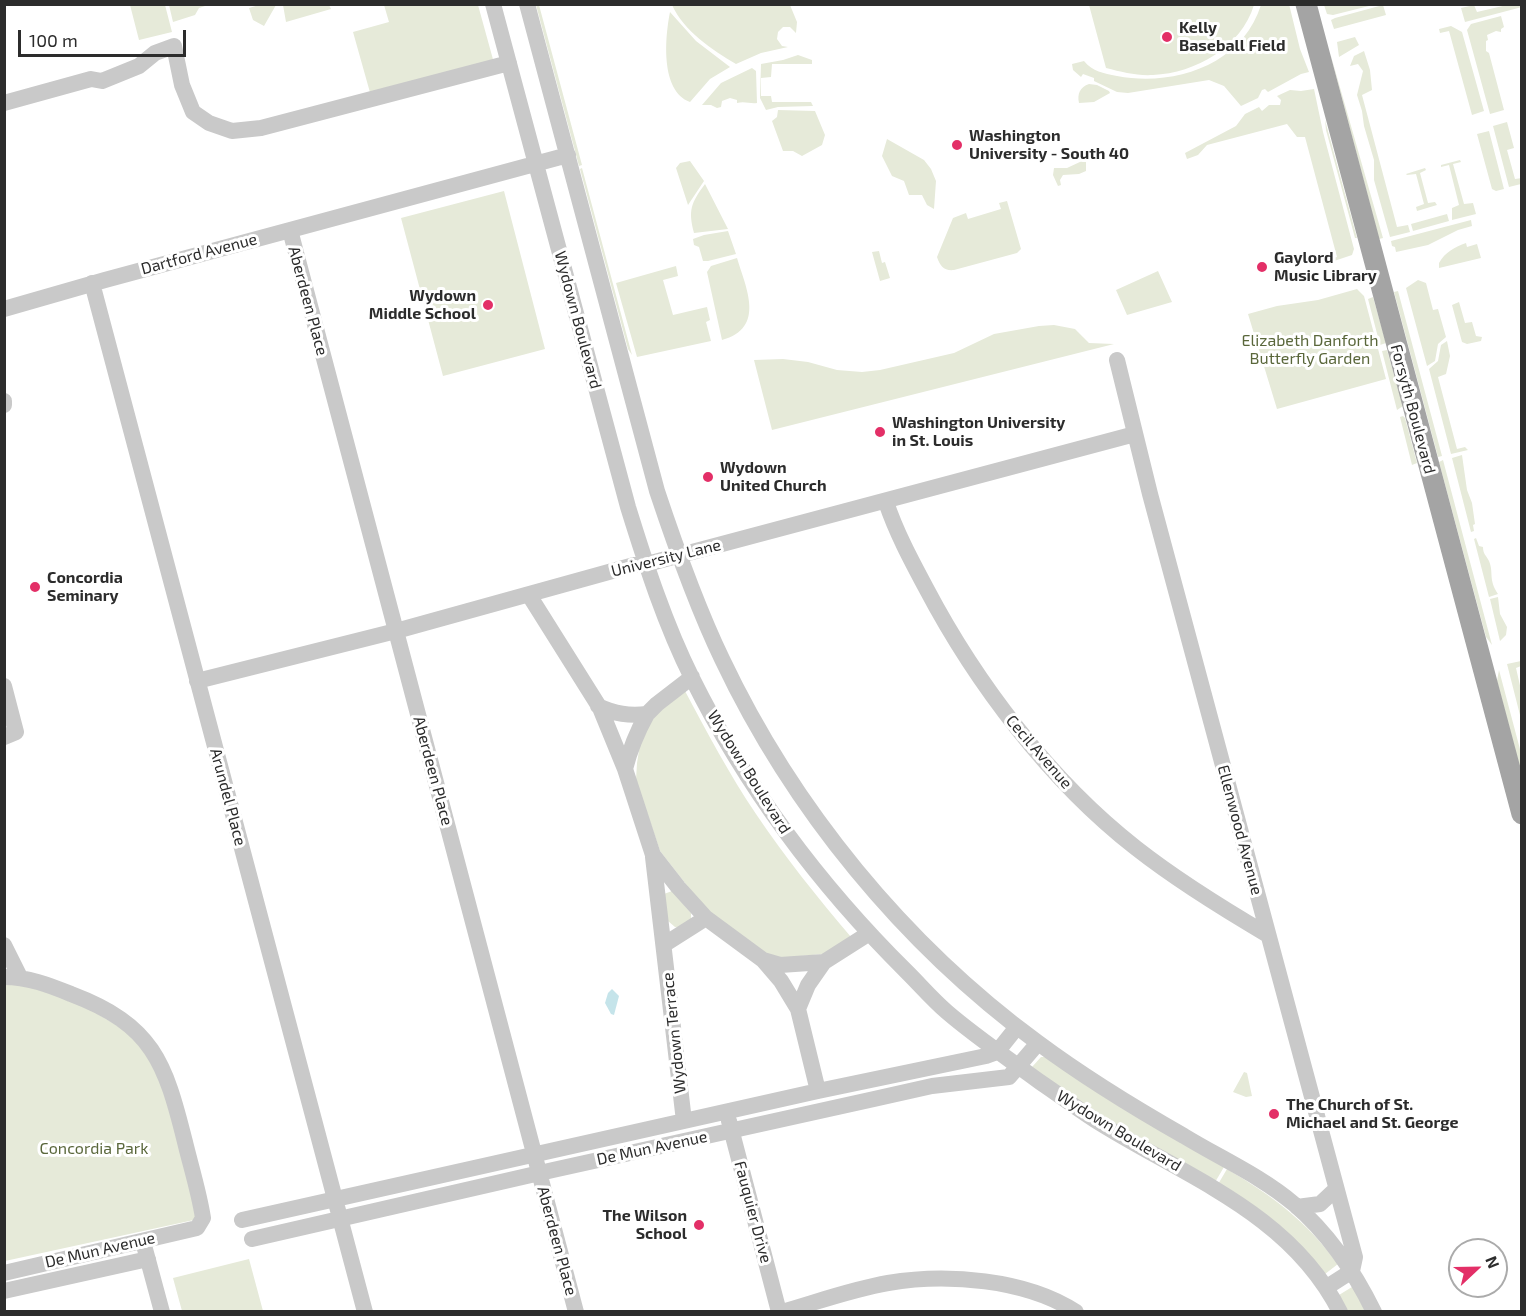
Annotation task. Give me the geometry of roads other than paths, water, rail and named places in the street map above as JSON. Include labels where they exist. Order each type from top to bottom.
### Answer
[{"type":"main road","name":"Forsyth Boulevard","points":[[1306,4],[1521,814]]},
{"type":"street","name":"Wydown Boulevard","points":[[493,4],[628,507],[647,564],[692,677],[733,753],[771,812],[812,868],[868,934],[947,1011],[997,1052],[1095,1120],[1227,1195],[1265,1222],[1300,1255],[1327,1287],[1340,1311]]},
{"type":"street","name":"Wydown Boulevard","points":[[527,4],[647,457],[679,556],[722,660],[765,741],[814,815],[866,882],[935,956],[1017,1027],[1104,1089],[1251,1174],[1297,1207],[1324,1234],[1352,1270],[1374,1311]]},
{"type":"street","points":[[4,103],[91,79],[102,81],[139,66],[155,53],[174,46],[182,86],[193,112],[209,123],[232,131],[261,128],[509,63]]},
{"type":"street","name":"Dartford Avenue","points":[[4,309],[92,283],[568,155]]},
{"type":"street","name":"Aberdeen Place","points":[[290,230],[576,1311]]},
{"type":"street","name":"Arundel Place","points":[[92,283],[365,1311]]},
{"type":"street","name":"Ellenwood Avenue","points":[[1117,360],[1355,1257],[1352,1270]]},
{"type":"street","name":"University Lane","points":[[197,681],[886,502],[1135,434]]},
{"type":"street","name":"Cecil Avenue","points":[[886,502],[904,546],[939,614],[969,663],[1013,723],[1074,791],[1134,847],[1196,892],[1268,935]]},
{"type":"street","name":"Wydown Terrace","points":[[529,595],[598,706],[625,769],[653,855],[684,1122]]},
{"type":"street","points":[[625,769],[637,731],[647,714],[692,677]]},
{"type":"street","points":[[4,686],[10,734]]},
{"type":"street","points":[[598,706],[622,714],[647,714]]},
{"type":"street","name":"Wydown Terrace","points":[[653,855],[706,918],[763,960],[781,981],[798,1009],[818,1091]]},
{"type":"street","points":[[665,944],[706,918]]},
{"type":"street","name":"Wydown Terrace","points":[[798,1009],[808,985],[824,962],[868,934]]},
{"type":"street","points":[[4,945],[12,977]]},
{"type":"street","name":"Wydown Terrace","points":[[763,960],[780,965],[824,962]]},
{"type":"street","name":"De Mun Avenue","points":[[4,1273],[196,1228],[203,1218],[173,1095],[161,1064],[148,1045],[130,1025],[105,1008],[50,986],[12,977]]},
{"type":"street","points":[[997,1052],[1017,1027]]},
{"type":"street","name":"De Mun Avenue","points":[[252,1239],[932,1086],[1010,1077],[1038,1042]]},
{"type":"street","name":"De Mun Avenue","points":[[242,1220],[997,1052]]},
{"type":"street","name":"Fauquier Drive","points":[[727,1113],[780,1311]]},
{"type":"street","points":[[1297,1207],[1320,1204],[1336,1189]]},
{"type":"street","points":[[143,1241],[162,1311]]},
{"type":"street","name":"De Mun Avenue","points":[[4,1291],[148,1259]]},
{"type":"street","points":[[1327,1287],[1352,1270]]},
{"type":"street","points":[[780,1311],[890,1283],[948,1279],[978,1281],[1018,1288],[1041,1295],[1076,1311]]},
{"type":"water","points":[[612,989],[619,996],[614,1015],[605,1003]]},
{"type":"place","name":"Kelly Baseball Field","points":[[1167,37]]},
{"type":"place","name":"Washington University - South 40","points":[[957,145]]},
{"type":"place","name":"Gaylord Music Library","points":[[1262,267]]},
{"type":"place","name":"Wydown Middle School","points":[[488,305]]},
{"type":"place","name":"Washington University in St. Louis","points":[[880,432]]},
{"type":"place","name":"Wydown United Church","points":[[708,477]]},
{"type":"place","name":"Concordia Seminary","points":[[35,587]]},
{"type":"place","name":"The Church of St. Michael and St. George","points":[[1274,1114]]},
{"type":"place","name":"The Wilson School","points":[[699,1225]]},
{"type":"park label","name":"Elizabeth Danforth Butterfly Garden","points":[[1310,350]]},
{"type":"park label","name":"Concordia Park","points":[[94,1149]]}]
